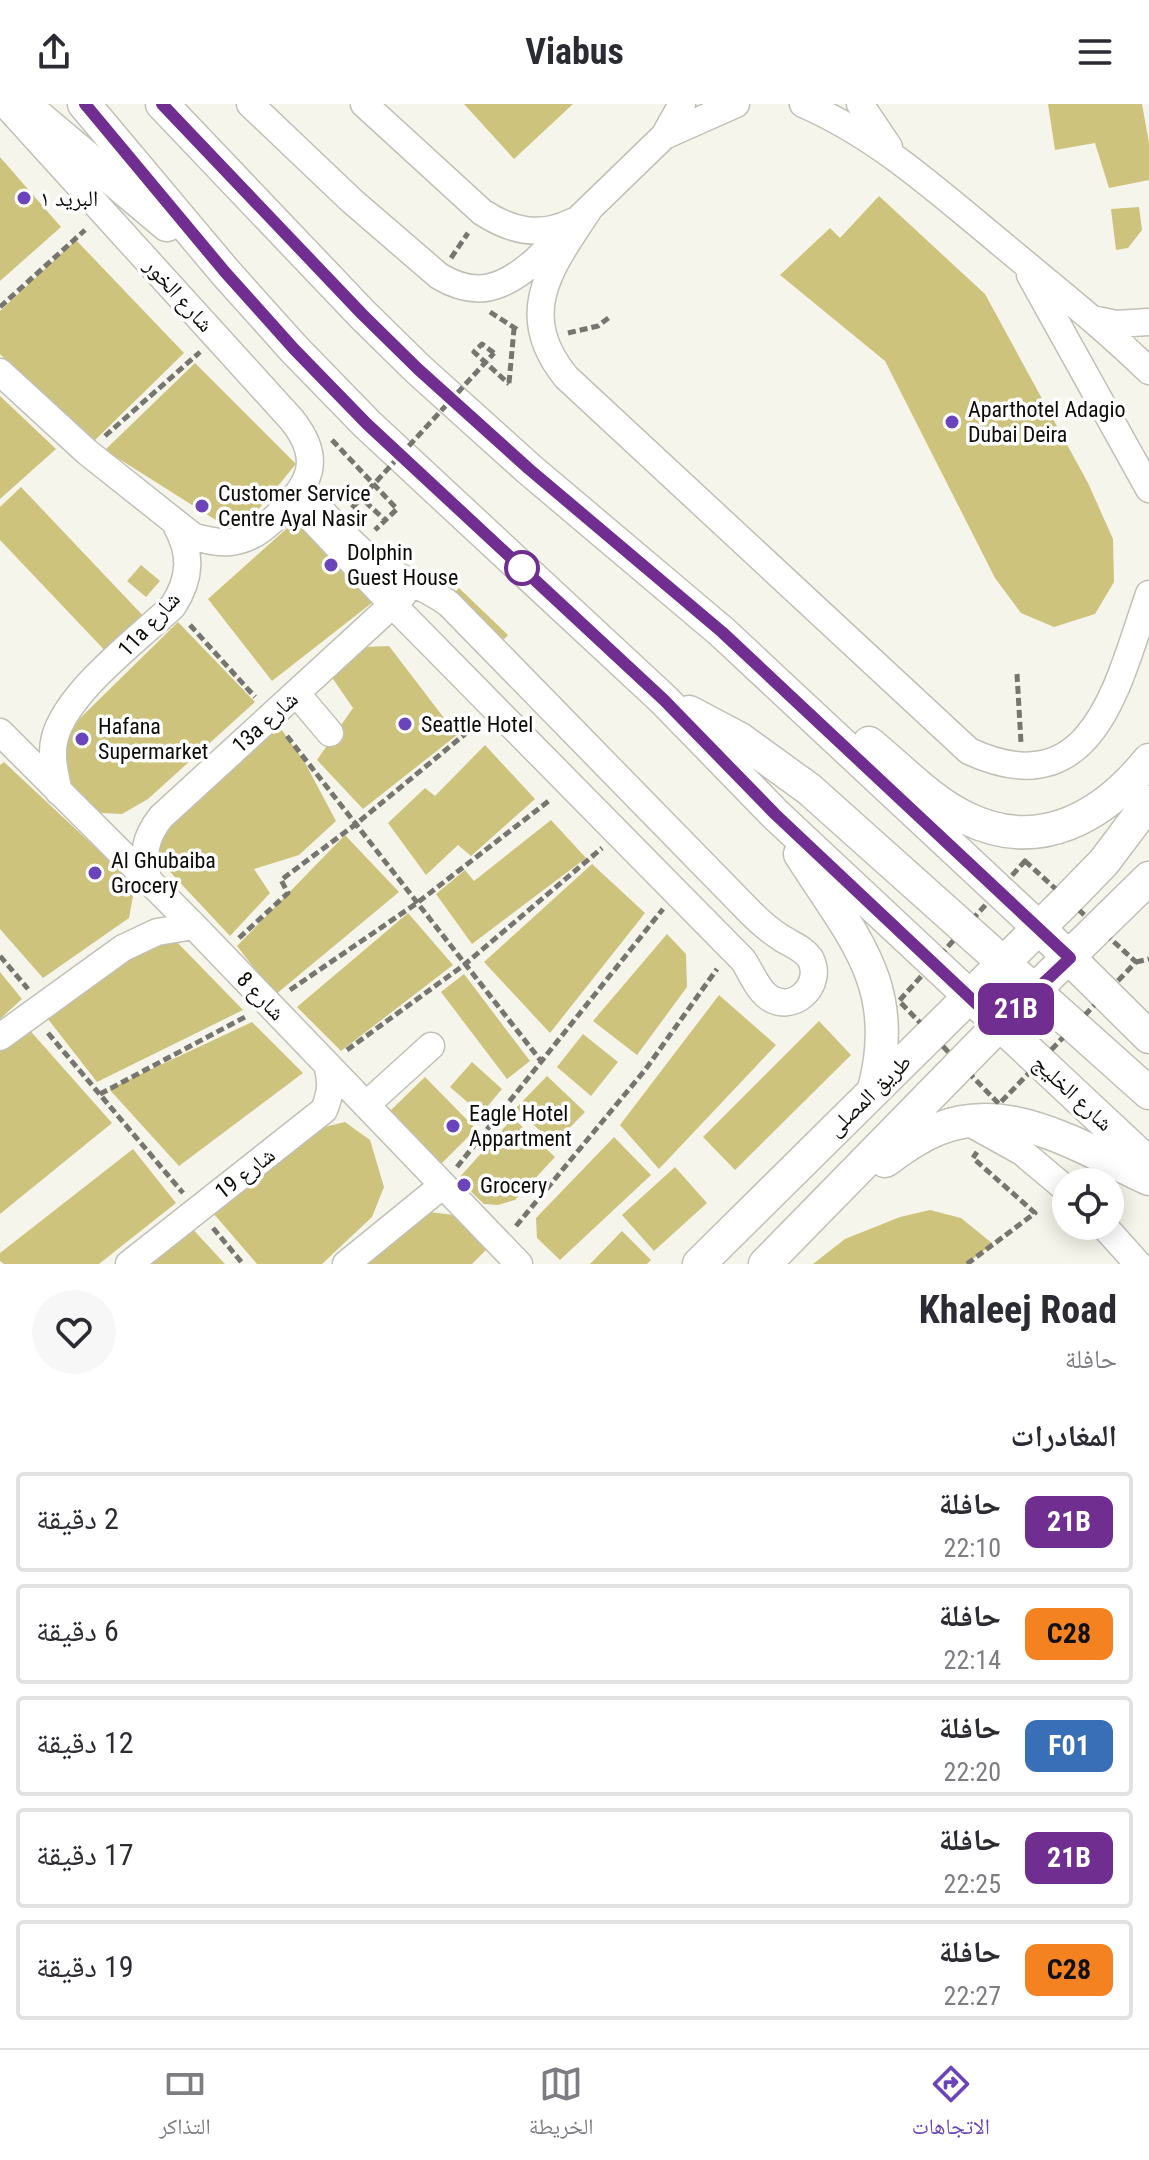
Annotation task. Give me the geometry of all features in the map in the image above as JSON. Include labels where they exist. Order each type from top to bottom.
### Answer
[{"type":"main road","points":[[23,104],[225,272]]},
{"type":"main road","points":[[57,104],[131,159]]},
{"type":"main road","name":"شارع الخليج","points":[[84,104],[225,272],[367,424],[664,700],[775,814],[1149,1164]]},
{"type":"main road","points":[[162,104],[418,369],[529,469],[722,632],[1039,928],[1149,1037]]},
{"type":"main road","points":[[722,632],[836,717],[940,802],[967,819],[997,829],[1028,832],[1063,827],[1095,813],[1122,792],[1149,760]]},
{"type":"main road","points":[[664,700],[740,739],[809,789],[1149,1093]]},
{"type":"main road","name":"طريق المصلى","points":[[699,1264],[1104,862],[1149,802]]},
{"type":"main road","points":[[775,814],[872,971],[884,1033],[874,1089]]},
{"type":"main road","name":"طريق المصلى","points":[[765,1264],[999,1025],[1149,878]]},
{"type":"main road","points":[[823,1204],[917,1139],[941,1127],[992,1119],[1037,1128],[1149,1179]]},
{"type":"street","name":"شارع الخور","points":[[5,104],[303,434],[310,450],[310,468],[298,495]]},
{"type":"street","points":[[250,104],[352,201],[439,276],[452,284],[475,289],[498,286],[518,275],[664,136],[682,104]]},
{"type":"street","points":[[364,104],[482,212],[501,224],[524,231],[547,231],[569,224],[588,211]]},
{"type":"street","points":[[664,136],[736,104]]},
{"type":"street","points":[[803,104],[844,124],[902,162],[1092,319],[1149,371]]},
{"type":"street","points":[[860,104],[902,162]]},
{"type":"street","points":[[588,211],[544,283],[540,308],[542,332],[555,364],[969,751],[994,763],[1022,766],[1050,762],[1074,750],[1095,730],[1108,706],[1149,594]]},
{"type":"street","points":[[1022,261],[1149,489]]},
{"type":"street","points":[[1092,319],[1116,324],[1149,322]]},
{"type":"street","points":[[0,372],[87,452],[194,537],[213,542],[234,542],[252,536],[298,495]]},
{"type":"street","points":[[298,495],[372,561],[449,604],[751,913],[778,936],[804,951],[814,973],[812,985],[805,995],[794,1002],[781,1003],[769,998],[743,960],[392,604],[298,495]]},
{"type":"street","name":"11a شارع","points":[[59,792],[53,767],[54,740],[63,716],[78,695],[173,606],[183,591],[188,566],[184,540],[176,525]]},
{"type":"street","name":"13a شارع","points":[[148,879],[144,863],[145,846],[150,830],[161,817],[392,604],[410,590],[421,587]]},
{"type":"street","points":[[297,694],[330,733]]},
{"type":"street","name":"شارع 8","points":[[0,732],[194,926],[519,1264]]},
{"type":"street","points":[[0,1037],[139,939],[157,932],[194,926]]},
{"type":"street","points":[[366,1105],[431,1046]]},
{"type":"street","name":"شارع 19","points":[[129,1264],[324,1110],[332,1080],[327,1065]]},
{"type":"street","points":[[966,1121],[1022,1152],[1052,1177]]},
{"type":"street","points":[[346,1264],[443,1185]]},
{"type":"street","points":[[1117,1240],[1138,1264]]},
{"type":"path","points":[[439,276],[482,212]]},
{"type":"path","points":[[0,307],[104,213]]},
{"type":"path","points":[[385,520],[347,485],[338,494],[352,508],[494,353],[482,344],[474,352],[509,384],[514,329]]},
{"type":"path","points":[[87,452],[217,337]]},
{"type":"path","points":[[173,606],[272,716],[541,1061]]},
{"type":"path","points":[[221,954],[288,893],[281,880],[356,824],[495,709]]},
{"type":"path","points":[[100,1094],[269,1004],[417,903],[569,785]]},
{"type":"path","points":[[327,1065],[464,965],[618,834]]},
{"type":"path","points":[[443,1185],[676,893]]},
{"type":"path","points":[[500,1245],[645,1070],[731,949]]},
{"type":"path","points":[[0,956],[28,990],[31,1013],[243,1264]]},
{"type":"path","points":[[1136,962],[1149,959]]},
{"type":"path","points":[[967,1264],[1035,1213]]},
{"type":"building","points":[[464,104],[573,104],[514,159]]},
{"type":"building","points":[[1048,104],[1142,104],[1149,143],[1149,180],[1109,188],[1095,143],[1055,150]]},
{"type":"building","points":[[0,157],[61,227],[0,281]]},
{"type":"building","name":"Aparthotel Adagio Dubai Deira","points":[[879,196],[985,294],[1088,483],[1113,539],[1114,582],[1095,614],[1054,627],[1021,613],[995,578],[885,361],[780,275],[830,228],[840,238]]},
{"type":"building","points":[[1139,207],[1142,230],[1128,248],[1116,250],[1111,209]]},
{"type":"building","points":[[76,240],[184,353],[89,446],[0,354],[0,311]]},
{"type":"building","points":[[195,363],[296,464],[238,534],[105,450]]},
{"type":"building","points":[[0,396],[56,449],[0,499]]},
{"type":"building","points":[[21,487],[148,621],[111,657],[0,540],[0,507]]},
{"type":"building","points":[[303,514],[382,595],[272,681],[208,599]]},
{"type":"building","points":[[141,565],[160,581],[146,597],[127,581]]},
{"type":"building","points":[[459,588],[508,635],[495,649],[447,600]]},
{"type":"building","points":[[178,622],[255,702],[148,799],[122,814],[102,813],[83,805],[65,775],[63,735]]},
{"type":"building","points":[[389,646],[457,735],[363,809],[317,760],[353,708],[331,676],[365,647]]},
{"type":"building","points":[[274,719],[304,761],[336,821],[299,855],[254,869],[270,893],[230,936],[158,859],[153,827]]},
{"type":"building","points":[[485,745],[535,799],[471,856],[458,845],[426,875],[388,823],[425,788],[435,796]]},
{"type":"building","points":[[4,762],[129,879],[133,896],[129,918],[43,978],[0,929],[0,765]]},
{"type":"building","points":[[551,820],[586,858],[472,944],[436,894],[465,870],[474,881]]},
{"type":"building","points":[[345,835],[399,892],[275,995],[237,946]]},
{"type":"building","points":[[592,864],[645,913],[550,1033],[484,962]]},
{"type":"building","points":[[408,913],[453,965],[341,1051],[297,1007]]},
{"type":"building","points":[[667,934],[686,954],[687,987],[637,1055],[593,1021]]},
{"type":"building","points":[[172,937],[243,1010],[97,1082],[44,1014],[147,940]]},
{"type":"building","points":[[0,972],[22,999],[0,1019]]},
{"type":"building","points":[[464,974],[530,1061],[507,1079],[441,992]]},
{"type":"building","points":[[719,995],[776,1045],[659,1169],[620,1125]]},
{"type":"building","points":[[819,1021],[851,1055],[735,1170],[703,1137]]},
{"type":"building","points":[[252,1022],[303,1073],[179,1166],[109,1089]]},
{"type":"building","points":[[26,1026],[112,1123],[0,1214],[0,1048]]},
{"type":"building","points":[[583,1034],[618,1062],[591,1096],[557,1067]]},
{"type":"building","points":[[472,1062],[502,1089],[481,1114],[450,1087]]},
{"type":"building","points":[[547,1076],[585,1112],[554,1144],[516,1108]]},
{"type":"building","points":[[425,1077],[476,1129],[441,1164],[389,1112]]},
{"type":"building","points":[[513,1118],[555,1157],[515,1200],[498,1205],[484,1204],[458,1179]]},
{"type":"building","points":[[345,1122],[370,1140],[384,1187],[372,1217],[322,1264],[257,1264],[213,1213],[316,1129]]},
{"type":"building","points":[[614,1137],[651,1175],[560,1260],[537,1238],[536,1218]]},
{"type":"building","points":[[133,1149],[176,1203],[99,1264],[4,1264],[0,1261],[0,1253]]},
{"type":"building","points":[[675,1167],[707,1203],[654,1251],[622,1215]]},
{"type":"building","points":[[930,1210],[961,1218],[993,1244],[966,1264],[813,1264],[845,1239],[900,1217]]},
{"type":"building","points":[[421,1211],[454,1215],[488,1248],[472,1264],[356,1264]]},
{"type":"building","points":[[188,1224],[225,1264],[135,1264]]},
{"type":"building","points":[[622,1231],[651,1260],[647,1264],[590,1264]]},
{"type":"bus line","name":"21B","points":[[85,104],[225,272],[367,424],[664,700],[775,814],[999,1025],[1070,958],[722,632],[529,469],[418,369],[162,104]]},
{"type":"place","name":"البريد ١","points":[[24,198]]},
{"type":"place","name":"Aparthotel Adagio Dubai Deira","points":[[952,422]]},
{"type":"place","name":"Customer Service Centre Ayal Nasir","points":[[202,506]]},
{"type":"place","name":"Dolphin Guest House","points":[[331,565]]},
{"type":"place","name":"Seattle Hotel","points":[[405,724]]},
{"type":"place","name":"Hafana Supermarket","points":[[82,739]]},
{"type":"place","name":"Al Ghubaiba Grocery","points":[[95,873]]},
{"type":"place","name":"Eagle Hotel Appartment","points":[[453,1126]]},
{"type":"place","name":"Grocery","points":[[464,1185]]}]
